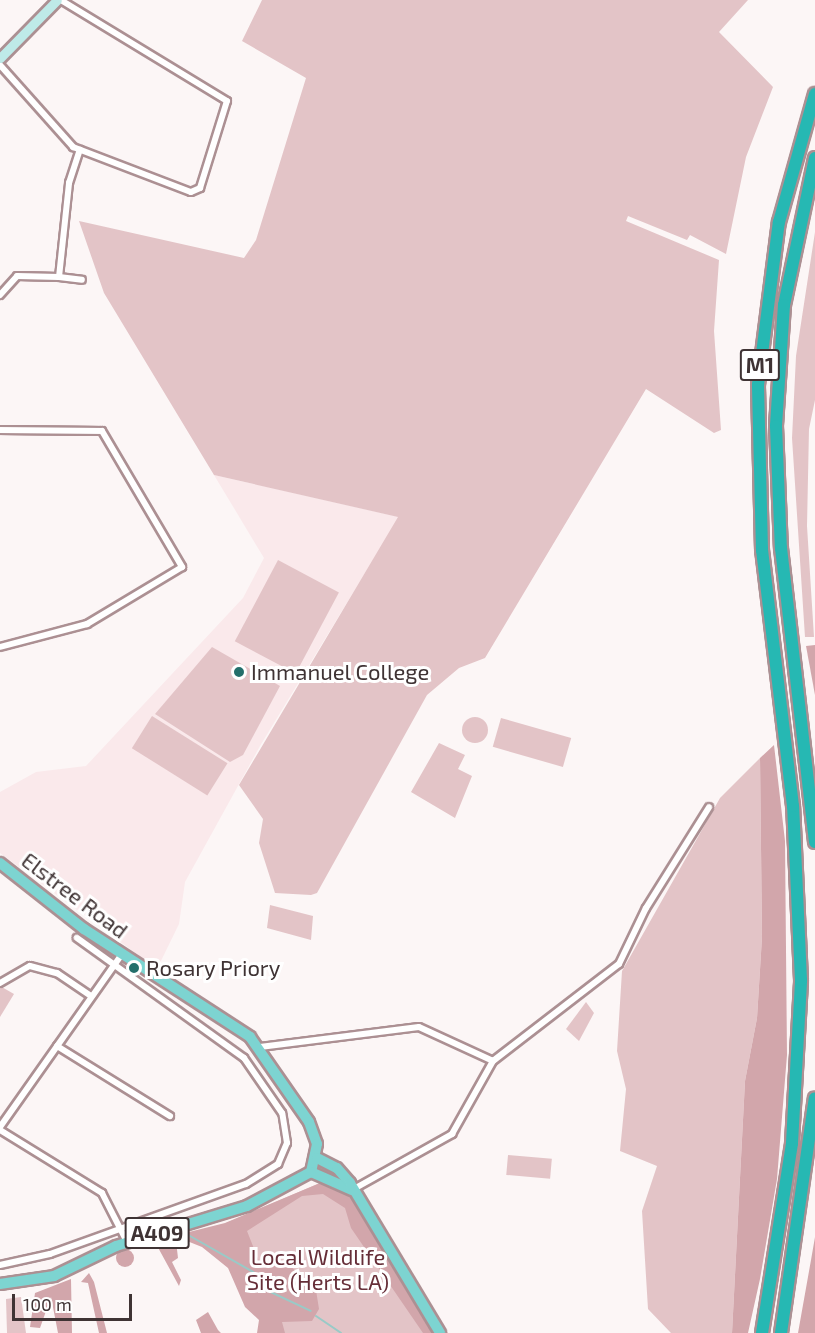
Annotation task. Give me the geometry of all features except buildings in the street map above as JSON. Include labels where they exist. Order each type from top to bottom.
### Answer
[{"type":"highway","name":"M1","points":[[762,1333],[791,1153],[801,969],[793,806],[762,540],[758,385],[779,222],[815,94]]},
{"type":"highway","name":"M1","points":[[815,158],[784,305],[776,426],[781,548],[815,842]]},
{"type":"highway","points":[[782,1333],[801,1228],[815,1098]]},
{"type":"main road","name":"Elstree Road","points":[[0,863],[122,954],[260,1047],[309,1122],[317,1158]]},
{"type":"main road","points":[[352,1190],[311,1172],[317,1158],[343,1173],[440,1333]]},
{"type":"main road","points":[[323,1176],[329,1164]]},
{"type":"main road","name":"A409","points":[[0,1284],[54,1276],[127,1242],[247,1206],[311,1172]]},
{"type":"street","points":[[0,58],[57,0]]},
{"type":"street","points":[[0,65],[80,150],[195,192],[228,105],[61,0]]},
{"type":"street","points":[[58,277],[69,183],[80,150]]},
{"type":"street","points":[[0,295],[17,276],[82,280]]},
{"type":"street","points":[[0,430],[98,429],[147,505],[182,567],[87,624],[0,646]]},
{"type":"street","points":[[352,1190],[452,1134],[493,1061],[619,964],[646,908],[709,807]]},
{"type":"street","points":[[0,1265],[121,1227],[265,1174],[284,1154],[288,1134],[282,1113],[244,1058],[77,938]]},
{"type":"street","points":[[122,954],[0,1130],[102,1193],[127,1242]]},
{"type":"street","points":[[0,983],[30,966],[57,972],[92,996]]},
{"type":"street","points":[[260,1047],[419,1027],[493,1061]]},
{"type":"street","points":[[57,1046],[170,1116]]},
{"type":"shaded area","name":"Immanuel College","points":[[214,475],[399,517],[260,746],[185,882],[179,924],[157,969],[0,853],[0,792],[36,772],[86,766],[243,598],[264,558]]},
{"type":"shaded area","points":[[815,645],[815,695],[806,646]]},
{"type":"shaded area","points":[[774,745],[785,841],[787,1055],[777,1179],[760,1279],[748,1333],[732,1333],[745,1081],[757,1018],[762,937],[760,758]]},
{"type":"shaded area","points":[[320,1183],[350,1195],[435,1333],[423,1333],[351,1228],[345,1208],[323,1194],[302,1196],[247,1231],[260,1264],[266,1267],[284,1260],[316,1290],[319,1309],[312,1321],[282,1322],[285,1333],[257,1333],[259,1320],[245,1307],[228,1268],[202,1247],[182,1239],[181,1234],[225,1223]]},
{"type":"shaded area","points":[[164,1237],[176,1241],[178,1258],[172,1262],[181,1280],[179,1286],[155,1242]]},
{"type":"shaded area","points":[[815,1237],[815,1333],[798,1333],[811,1260]]},
{"type":"shaded area","points":[[125,1249],[131,1252],[134,1258],[131,1264],[125,1267],[119,1264],[116,1258],[119,1252]]},
{"type":"shaded area","points":[[89,1273],[94,1282],[107,1333],[99,1333],[88,1283],[81,1282]]},
{"type":"shaded area","points":[[71,1279],[72,1333],[58,1333],[51,1297],[40,1328],[30,1327],[35,1293]]},
{"type":"shaded area","points":[[208,1312],[221,1333],[201,1333],[196,1320]]},
{"type":"green space","points":[[262,0],[748,0],[719,32],[773,87],[746,157],[726,254],[690,235],[687,240],[628,216],[626,221],[719,260],[714,331],[721,430],[714,433],[646,389],[485,658],[459,668],[427,695],[317,893],[311,895],[275,893],[259,843],[263,819],[239,785],[398,517],[214,475],[104,293],[79,221],[244,258],[256,240],[306,78],[242,41]]},
{"type":"green space","points":[[815,232],[815,400],[809,429],[807,526],[814,637],[805,637],[792,438],[796,356]]},
{"type":"green space","points":[[278,560],[339,592],[296,674],[235,641]]},
{"type":"green space","points":[[212,647],[280,686],[243,755],[230,762],[155,714]]},
{"type":"green space","points":[[152,716],[227,763],[207,795],[132,748]]},
{"type":"green space","points":[[475,717],[484,721],[488,730],[484,739],[475,743],[466,739],[462,730],[466,721]]},
{"type":"green space","points":[[501,718],[571,738],[563,767],[493,747]]},
{"type":"green space","points":[[439,743],[465,755],[458,769],[472,776],[455,818],[411,792]]},
{"type":"green space","points":[[760,758],[762,937],[757,1018],[745,1081],[732,1333],[671,1333],[648,1309],[642,1211],[657,1166],[620,1151],[626,1089],[617,1051],[622,971],[720,798]]},
{"type":"green space","points":[[270,905],[313,916],[311,940],[267,928]]},
{"type":"green space","points":[[0,986],[14,994],[0,1017]]},
{"type":"green space","points":[[586,1002],[594,1013],[579,1041],[566,1029]]},
{"type":"green space","points":[[508,1155],[552,1159],[550,1179],[506,1175]]},
{"type":"green space","name":"Local Wildlife Site (Herts LA)","points":[[320,1183],[350,1195],[435,1333],[274,1333],[226,1223]]},
{"type":"green space","points":[[21,1297],[26,1333],[7,1333],[6,1299]]},
{"type":"waterway","points":[[190,1236],[253,1272],[260,1287],[311,1311]]},
{"type":"waterway","points":[[316,1316],[341,1333]]},
{"type":"place","name":"Immanuel College","points":[[239,672]]},
{"type":"place","name":"Rosary Priory","points":[[134,968]]}]
